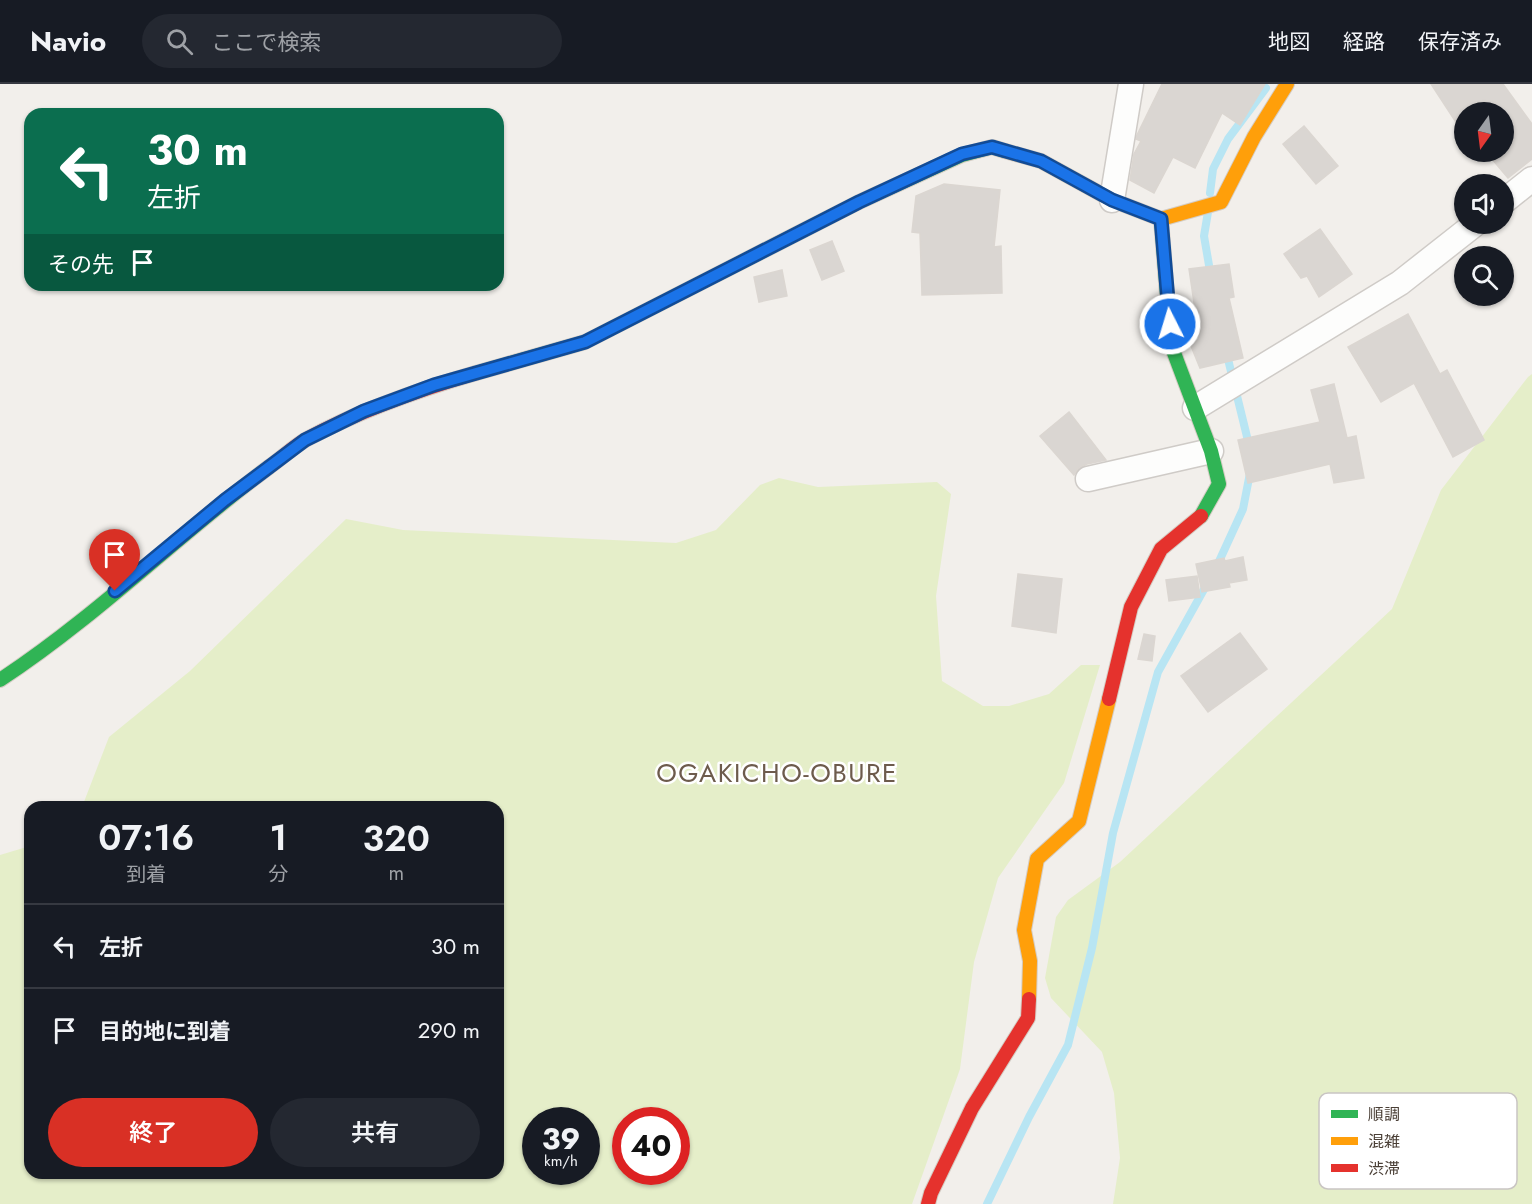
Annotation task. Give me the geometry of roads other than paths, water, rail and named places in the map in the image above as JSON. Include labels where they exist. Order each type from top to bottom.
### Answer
[{"type":"street","points":[[1112,200],[1131,84]]},
{"type":"street","points":[[0,680],[41,652],[225,500],[305,440],[364,411],[434,385],[585,342],[859,202],[962,154],[992,147],[1041,161],[1112,200],[1161,219],[1221,202],[1254,137],[1287,84]]},
{"type":"street","points":[[1514,193],[1532,179]]},
{"type":"street","points":[[928,1204],[931,1193],[972,1108],[1028,1018],[1030,961],[1024,930],[1037,859],[1079,821],[1131,607],[1161,549],[1201,516],[1219,484],[1211,451],[1171,345],[1161,219]]},
{"type":"street","points":[[1195,408],[1400,283],[1462,234]]},
{"type":"street","points":[[1088,479],[1211,451]]},
{"type":"waterway","points":[[1210,193],[1213,169],[1228,139],[1266,88]]},
{"type":"waterway","points":[[1208,212],[1204,236],[1211,277]]},
{"type":"waterway","points":[[1226,351],[1250,449]]},
{"type":"waterway","points":[[1216,568],[1243,509],[1250,473]]},
{"type":"waterway","points":[[987,1204],[1029,1117],[1068,1045],[1092,948],[1113,833],[1158,672],[1207,584]]},
{"type":"district","name":"OGAKICHO-OBURE","points":[[777,773]]}]
